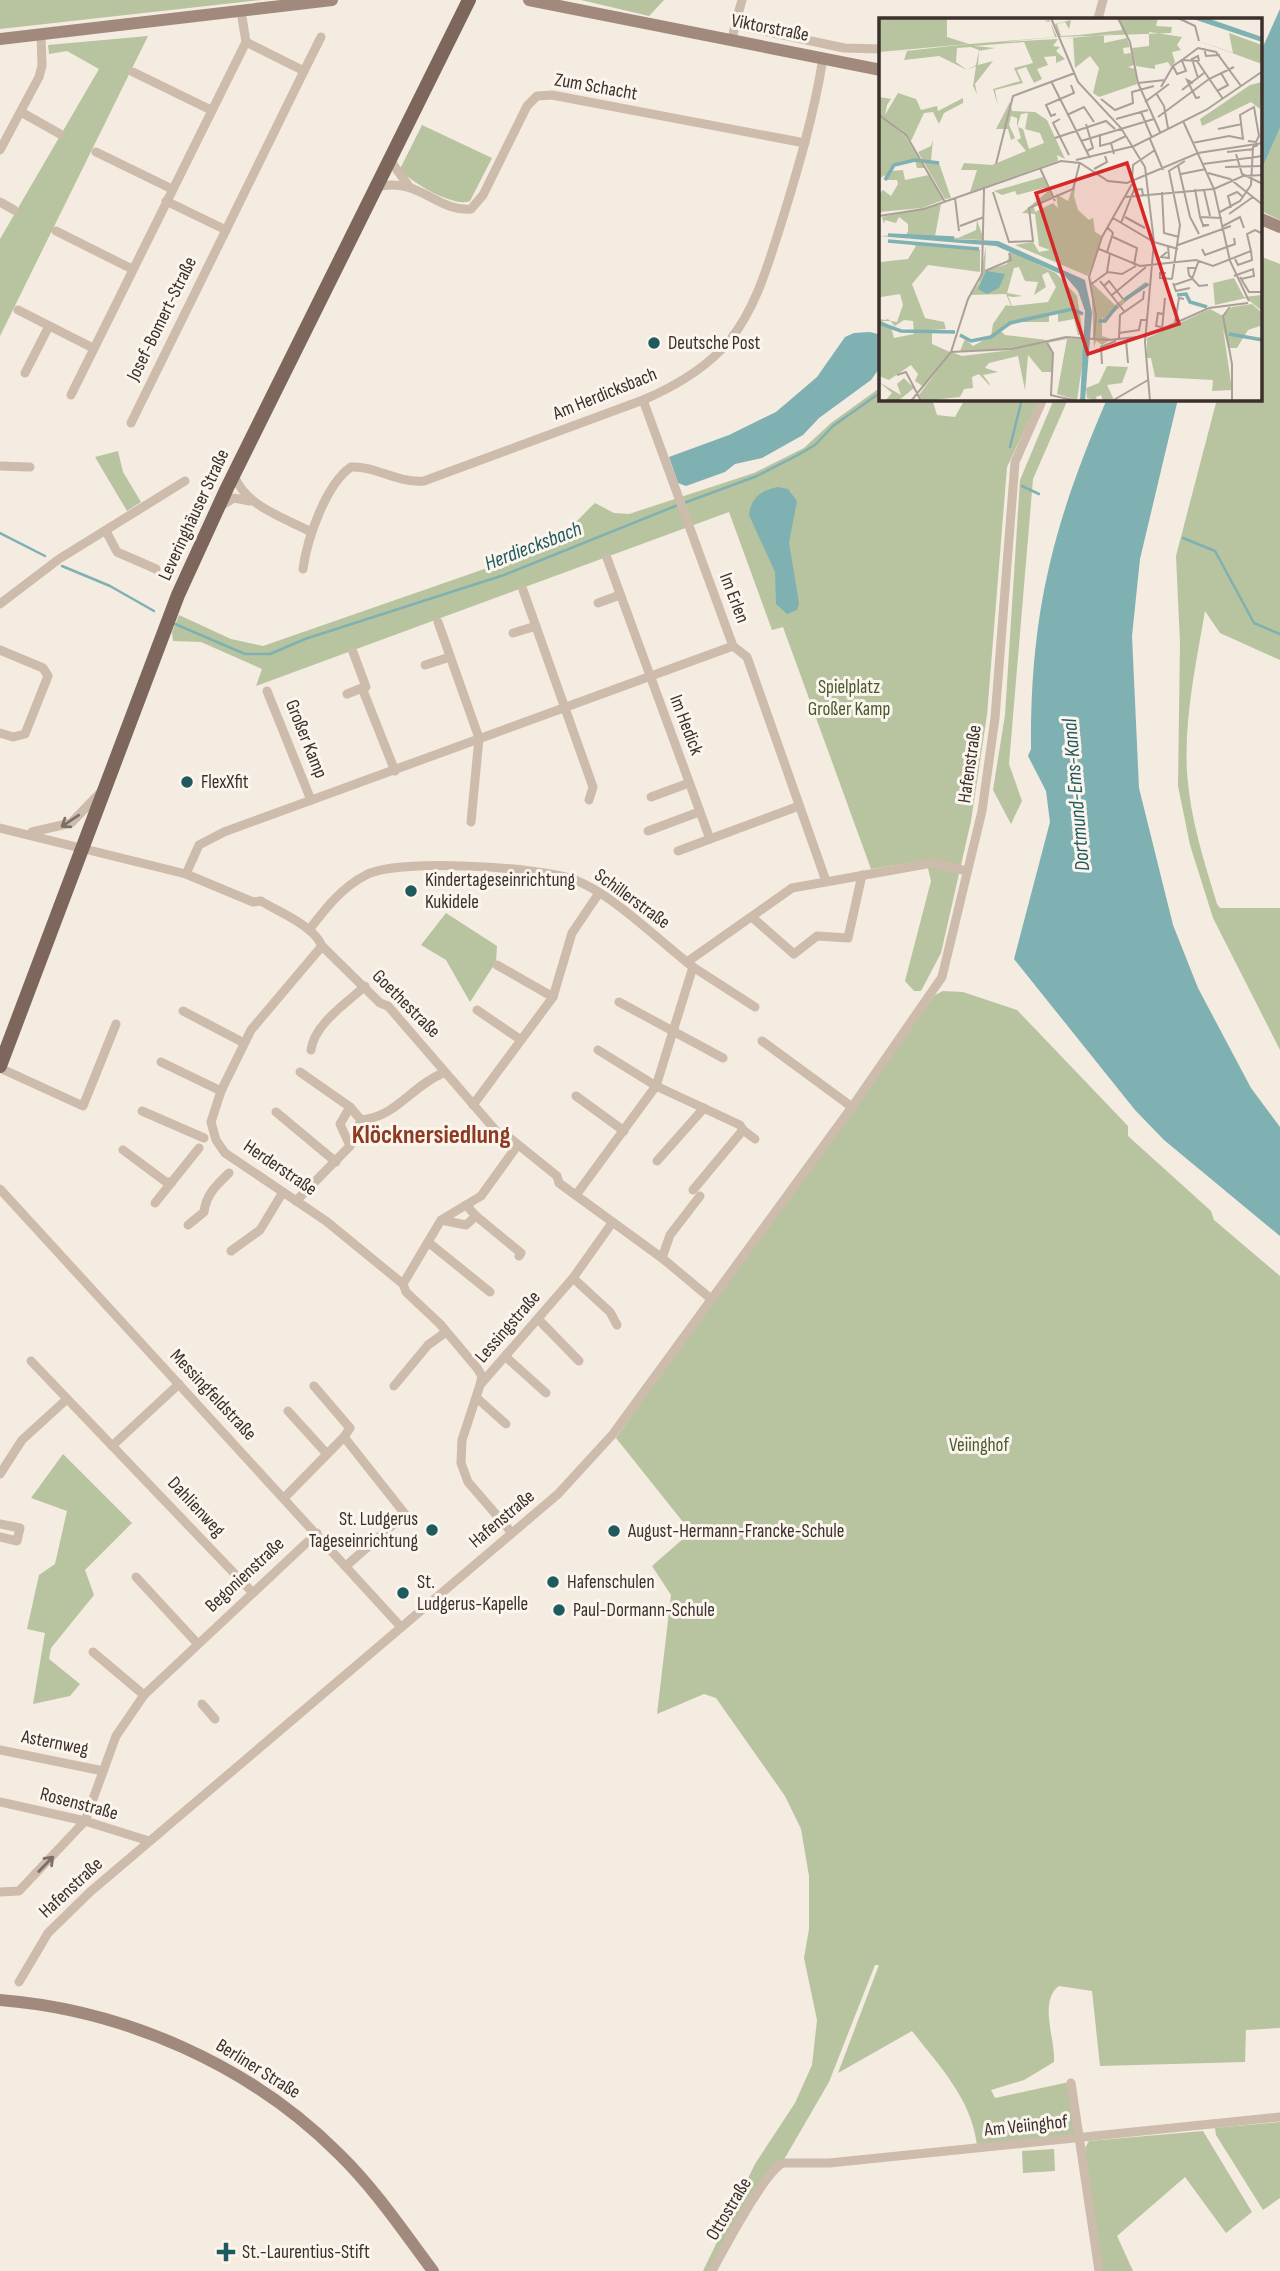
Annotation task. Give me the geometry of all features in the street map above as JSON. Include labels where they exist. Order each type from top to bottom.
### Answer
[{"type":"main road","points":[[0,39],[331,0]]},
{"type":"main road","name":"Leveringhäuser Straße","points":[[0,1067],[178,595],[215,513],[469,0]]},
{"type":"main road","name":"Viktorstraße","points":[[529,0],[879,70]]},
{"type":"main road","points":[[1262,219],[1280,227]]},
{"type":"main road","name":"Berliner Straße","points":[[0,2000],[74,2012],[119,2024],[166,2039],[223,2067],[309,2126],[340,2154],[384,2205],[433,2271]]},
{"type":"street","points":[[732,40],[742,0]]},
{"type":"street","points":[[1098,18],[1103,0]]},
{"type":"street","points":[[71,395],[246,41],[240,11]]},
{"type":"street","points":[[736,25],[844,48],[879,49]]},
{"type":"street","points":[[0,149],[43,66],[41,35]]},
{"type":"street","name":"Josef-Bomert-Straße","points":[[131,423],[321,37]]},
{"type":"street","points":[[246,41],[304,71]]},
{"type":"street","name":"Am Herdicksbach","points":[[303,569],[311,532],[336,482],[351,467],[363,466],[392,479],[424,481],[643,400],[706,365],[748,314],[766,271],[805,144],[823,58]]},
{"type":"street","points":[[133,72],[211,110]]},
{"type":"street","name":"Zum Schacht","points":[[376,187],[393,183],[408,186],[460,210],[471,209],[483,195],[527,106],[537,96],[552,95],[805,144]]},
{"type":"street","points":[[21,112],[60,134]]},
{"type":"street","points":[[96,152],[172,189]]},
{"type":"street","points":[[390,160],[408,186]]},
{"type":"street","points":[[166,201],[226,230]]},
{"type":"street","points":[[0,202],[14,210]]},
{"type":"street","points":[[56,231],[132,269]]},
{"type":"street","points":[[18,310],[93,348]]},
{"type":"street","points":[[25,373],[49,326]]},
{"type":"street","name":"Im Erlen","points":[[643,400],[733,646],[747,657],[827,881]]},
{"type":"street","name":"Hafenstraße","points":[[19,1982],[48,1933],[149,1841],[558,1494],[613,1434],[710,1297],[852,1107],[942,977],[982,811],[995,718],[1015,462],[1043,401]]},
{"type":"street","points":[[0,466],[30,467]]},
{"type":"street","points":[[234,475],[238,488],[252,501],[311,532]]},
{"type":"street","points":[[0,604],[59,559],[185,481]]},
{"type":"street","points":[[215,513],[226,501],[234,498],[252,501]]},
{"type":"street","points":[[106,531],[117,552],[156,569]]},
{"type":"street","points":[[607,558],[649,678]]},
{"type":"street","points":[[523,590],[593,787],[589,800]]},
{"type":"street","points":[[598,603],[620,595]]},
{"type":"street","points":[[438,622],[479,738],[471,822]]},
{"type":"street","points":[[513,633],[536,626]]},
{"type":"street","name":"Großer Kamp","points":[[186,874],[199,845],[224,832],[733,646]]},
{"type":"street","points":[[0,650],[43,668],[48,676],[26,734],[13,737],[0,733]]},
{"type":"street","points":[[347,694],[366,687],[353,652]]},
{"type":"street","points":[[425,665],[450,657]]},
{"type":"street","name":"Im Hedick","points":[[649,678],[709,839]]},
{"type":"street","points":[[362,688],[395,771]]},
{"type":"street","name":"Großer Kamp","points":[[267,691],[312,800]]},
{"type":"street","name":"Im Hedick","points":[[651,797],[689,783]]},
{"type":"street","points":[[27,833],[71,823],[103,789]]},
{"type":"street","points":[[678,851],[799,806]]},
{"type":"street","points":[[648,831],[699,812]]},
{"type":"street","name":"Goethestraße","points":[[0,828],[82,846],[186,874],[253,902],[261,901],[309,930],[318,938],[321,946],[380,1003],[388,1006],[436,1060],[443,1073],[497,1132],[505,1134],[611,1223],[662,1258],[710,1297]]},
{"type":"street","points":[[576,1195],[656,1086],[690,965],[792,888],[932,863],[967,871]]},
{"type":"street","name":"Schillerstraße","points":[[309,930],[327,906],[349,886],[368,873],[402,866],[447,866],[572,878],[599,893],[690,965],[755,1007]]},
{"type":"street","points":[[753,918],[794,954],[817,936],[848,938],[862,875]]},
{"type":"street","points":[[473,1105],[553,997],[572,933],[599,893]]},
{"type":"street","name":"Herderstraße","points":[[321,946],[251,1030],[221,1091],[211,1122],[216,1139],[225,1153],[296,1201],[403,1284],[406,1292],[477,1368],[482,1376],[480,1385]]},
{"type":"street","points":[[497,965],[553,997]]},
{"type":"street","points":[[310,1050],[312,1038],[323,1025],[365,986]]},
{"type":"street","points":[[618,1002],[723,1058]]},
{"type":"street","points":[[183,1010],[244,1044]]},
{"type":"street","points":[[477,1010],[521,1040]]},
{"type":"street","points":[[0,1067],[83,1106],[116,1024]]},
{"type":"street","points":[[762,1041],[852,1107]]},
{"type":"street","points":[[598,1050],[656,1086],[731,1120],[755,1139]]},
{"type":"street","points":[[161,1062],[221,1091]]},
{"type":"street","points":[[300,1072],[350,1107],[361,1121]]},
{"type":"street","points":[[361,1121],[386,1116],[423,1082],[443,1073]]},
{"type":"street","points":[[576,1096],[624,1131]]},
{"type":"street","points":[[350,1107],[340,1124],[350,1146]]},
{"type":"street","points":[[657,1161],[704,1108]]},
{"type":"street","points":[[142,1111],[204,1138]]},
{"type":"street","points":[[275,1112],[336,1163]]},
{"type":"street","points":[[296,1201],[350,1146],[361,1121]]},
{"type":"street","points":[[662,1258],[670,1235],[696,1193],[743,1130]]},
{"type":"street","points":[[403,1284],[441,1220],[481,1196],[517,1146]]},
{"type":"street","points":[[155,1203],[199,1148]]},
{"type":"street","points":[[123,1150],[166,1182],[172,1182]]},
{"type":"street","points":[[188,1225],[204,1213],[205,1201],[211,1191],[229,1173]]},
{"type":"street","name":"Messingfeldstraße","points":[[0,1189],[400,1626]]},
{"type":"street","points":[[231,1251],[260,1230],[283,1192]]},
{"type":"street","points":[[466,1205],[521,1253],[519,1256]]},
{"type":"street","points":[[441,1220],[467,1225],[476,1216]]},
{"type":"street","name":"Lessingstraße","points":[[512,1533],[468,1482],[461,1463],[462,1440],[478,1399],[480,1385],[573,1278],[611,1223]]},
{"type":"street","points":[[428,1241],[490,1292]]},
{"type":"street","points":[[573,1278],[610,1312],[617,1325]]},
{"type":"street","points":[[538,1319],[579,1361]]},
{"type":"street","points":[[394,1386],[428,1345],[446,1332]]},
{"type":"street","points":[[506,1357],[546,1393]]},
{"type":"street","name":"Dahlienweg","points":[[31,1360],[253,1593]]},
{"type":"street","points":[[112,1446],[179,1384]]},
{"type":"street","points":[[284,1498],[350,1428],[314,1387]]},
{"type":"street","points":[[0,1474],[22,1440],[67,1399]]},
{"type":"street","points":[[478,1399],[506,1424]]},
{"type":"street","points":[[288,1411],[327,1454]]},
{"type":"street","points":[[344,1437],[405,1514],[346,1566]]},
{"type":"street","points":[[0,1524],[20,1528],[16,1541],[0,1537]]},
{"type":"street","name":"Begonienstraße","points":[[85,1821],[117,1736],[144,1695],[317,1533]]},
{"type":"street","points":[[136,1577],[197,1643]]},
{"type":"street","points":[[93,1652],[144,1695]]},
{"type":"street","points":[[202,1704],[215,1718]]},
{"type":"street","name":"Asternweg","points":[[0,1750],[103,1771]]},
{"type":"street","name":"Rosenstraße","points":[[0,1802],[85,1821],[149,1841]]},
{"type":"street","points":[[0,1892],[19,1891],[85,1821]]},
{"type":"street","points":[[1071,2083],[1099,2271]]},
{"type":"street","name":"Am Veiinghof","points":[[776,2166],[783,2163],[829,2163],[1280,2117]]},
{"type":"street","name":"Ottostraße","points":[[712,2271],[776,2166]]},
{"type":"green space","points":[[0,0],[261,0],[0,29]]},
{"type":"green space","points":[[581,0],[664,0],[649,16]]},
{"type":"green space","points":[[148,36],[0,336],[0,239],[99,69],[67,51],[49,54],[48,45]]},
{"type":"green space","points":[[422,125],[492,158],[470,201],[454,201],[443,197],[413,180],[400,169]]},
{"type":"green space","points":[[1280,128],[1280,220],[1262,211],[1262,169]]},
{"type":"green space","points":[[1262,257],[1280,264],[1280,660],[1220,633],[1205,611],[1189,711],[1187,772],[1194,823],[1217,904],[1220,908],[1280,908],[1280,1050],[1213,918],[1190,845],[1178,786],[1180,643],[1176,556],[1216,401],[1262,401]]},
{"type":"green space","name":"Spielplatz Großer Kamp","points":[[879,388],[879,401],[933,401],[937,415],[955,417],[964,401],[1038,401],[1007,467],[987,715],[971,821],[941,953],[921,991],[914,991],[905,981],[931,881],[926,860],[871,869],[783,627],[772,630],[729,512],[256,686],[262,669],[201,642],[173,641],[172,632],[179,615],[231,639],[263,646],[493,566],[509,554],[536,551],[567,531],[595,503],[614,513],[629,514],[754,473],[804,448],[831,423]]},
{"type":"green space","points":[[1053,401],[1067,401],[1033,479],[1009,764],[1022,801],[1011,824],[993,790],[1005,715],[1020,480]]},
{"type":"green space","points":[[118,451],[123,472],[141,502],[127,511],[95,457]]},
{"type":"green space","points":[[446,913],[497,946],[496,962],[470,1002],[446,960],[421,945]]},
{"type":"green space","name":"Veiinghof","points":[[943,991],[963,992],[1017,1010],[1128,1126],[1128,1136],[1211,1211],[1214,1220],[1280,1276],[1280,2028],[1246,2030],[1245,2062],[1100,2066],[1092,1991],[1059,1986],[1053,1993],[1049,2011],[1054,2062],[1024,2080],[991,2090],[995,2098],[1069,2082],[1075,2136],[977,2145],[974,2128],[961,2098],[912,2031],[838,2073],[879,1965],[875,1965],[829,2082],[782,2163],[710,2271],[703,2271],[755,2164],[795,2103],[812,2065],[817,2020],[804,1958],[809,1929],[809,1876],[801,1829],[785,1796],[716,1698],[704,1694],[657,1714],[671,1595],[652,1566],[691,1532],[616,1438],[834,1129],[935,995]]},
{"type":"green space","points":[[63,1454],[132,1523],[85,1570],[94,1595],[51,1648],[49,1659],[80,1684],[70,1696],[33,1704],[45,1633],[27,1629],[39,1575],[55,1564],[67,1511],[31,1498]]},
{"type":"green space","points":[[1280,2122],[1280,2198],[1263,2210],[1216,2135],[1215,2128]]},
{"type":"green space","points":[[1203,2131],[1252,2212],[1226,2233],[1185,2177],[1117,2236],[1133,2271],[1102,2271],[1085,2148],[1089,2141]]},
{"type":"green space","points":[[1054,2149],[1055,2171],[1023,2173],[1022,2151]]},
{"type":"water","points":[[1280,9],[1280,128],[1262,169],[1262,49]]},
{"type":"water","points":[[854,333],[879,334],[879,369],[871,380],[819,418],[803,435],[762,458],[735,464],[725,472],[686,486],[678,483],[669,457],[729,435],[776,412],[817,377],[845,337]]},
{"type":"water","name":"Dortmund-Ems-Kanal","points":[[1106,401],[1178,401],[1140,559],[1132,636],[1139,788],[1173,925],[1198,988],[1251,1088],[1280,1127],[1280,1236],[1164,1140],[1135,1110],[1014,959],[1050,822],[1046,791],[1028,756],[1031,749],[1032,700],[1040,611],[1059,529],[1088,444]]},
{"type":"water","points":[[778,487],[788,489],[797,501],[789,543],[799,603],[797,610],[787,614],[776,604],[775,572],[749,515],[758,496]]},
{"type":"waterway","name":"Herdiecksbach","points":[[684,503],[757,476],[796,456],[815,445],[833,426],[879,393]]},
{"type":"waterway","name":"Herdiecksbach","points":[[1010,447],[1022,401]]},
{"type":"waterway","name":"Herdiecksbach","points":[[1022,486],[1039,494]]},
{"type":"waterway","name":"Herdiecksbach","points":[[175,624],[245,654],[270,654],[305,639],[504,575],[678,505]]},
{"type":"waterway","name":"Herdiecksbach","points":[[0,533],[45,556]]},
{"type":"waterway","name":"Herdiecksbach","points":[[1183,538],[1215,551],[1254,623],[1280,634]]},
{"type":"waterway","name":"Herdiecksbach","points":[[62,566],[110,586],[154,611]]},
{"type":"place","name":"Deutsche Post","points":[[654,343]]},
{"type":"place","name":"FlexXfit","points":[[187,782]]},
{"type":"place","name":"Kindertageseinrichtung Kukidele","points":[[411,891]]},
{"type":"place","name":"St. Ludgerus Tageseinrichtung","points":[[432,1530]]},
{"type":"place","name":"August-Hermann-Francke-Schule","points":[[614,1531]]},
{"type":"place","name":"Hafenschulen","points":[[553,1582]]},
{"type":"place","name":"St. Ludgerus-Kapelle","points":[[403,1593]]},
{"type":"place","name":"Paul-Dormann-Schule","points":[[559,1610]]},
{"type":"place","name":"St.-Laurentius-Stift","points":[[226,2252]]},
{"type":"district","name":"Klöcknersiedlung","points":[[431,1135]]}]
